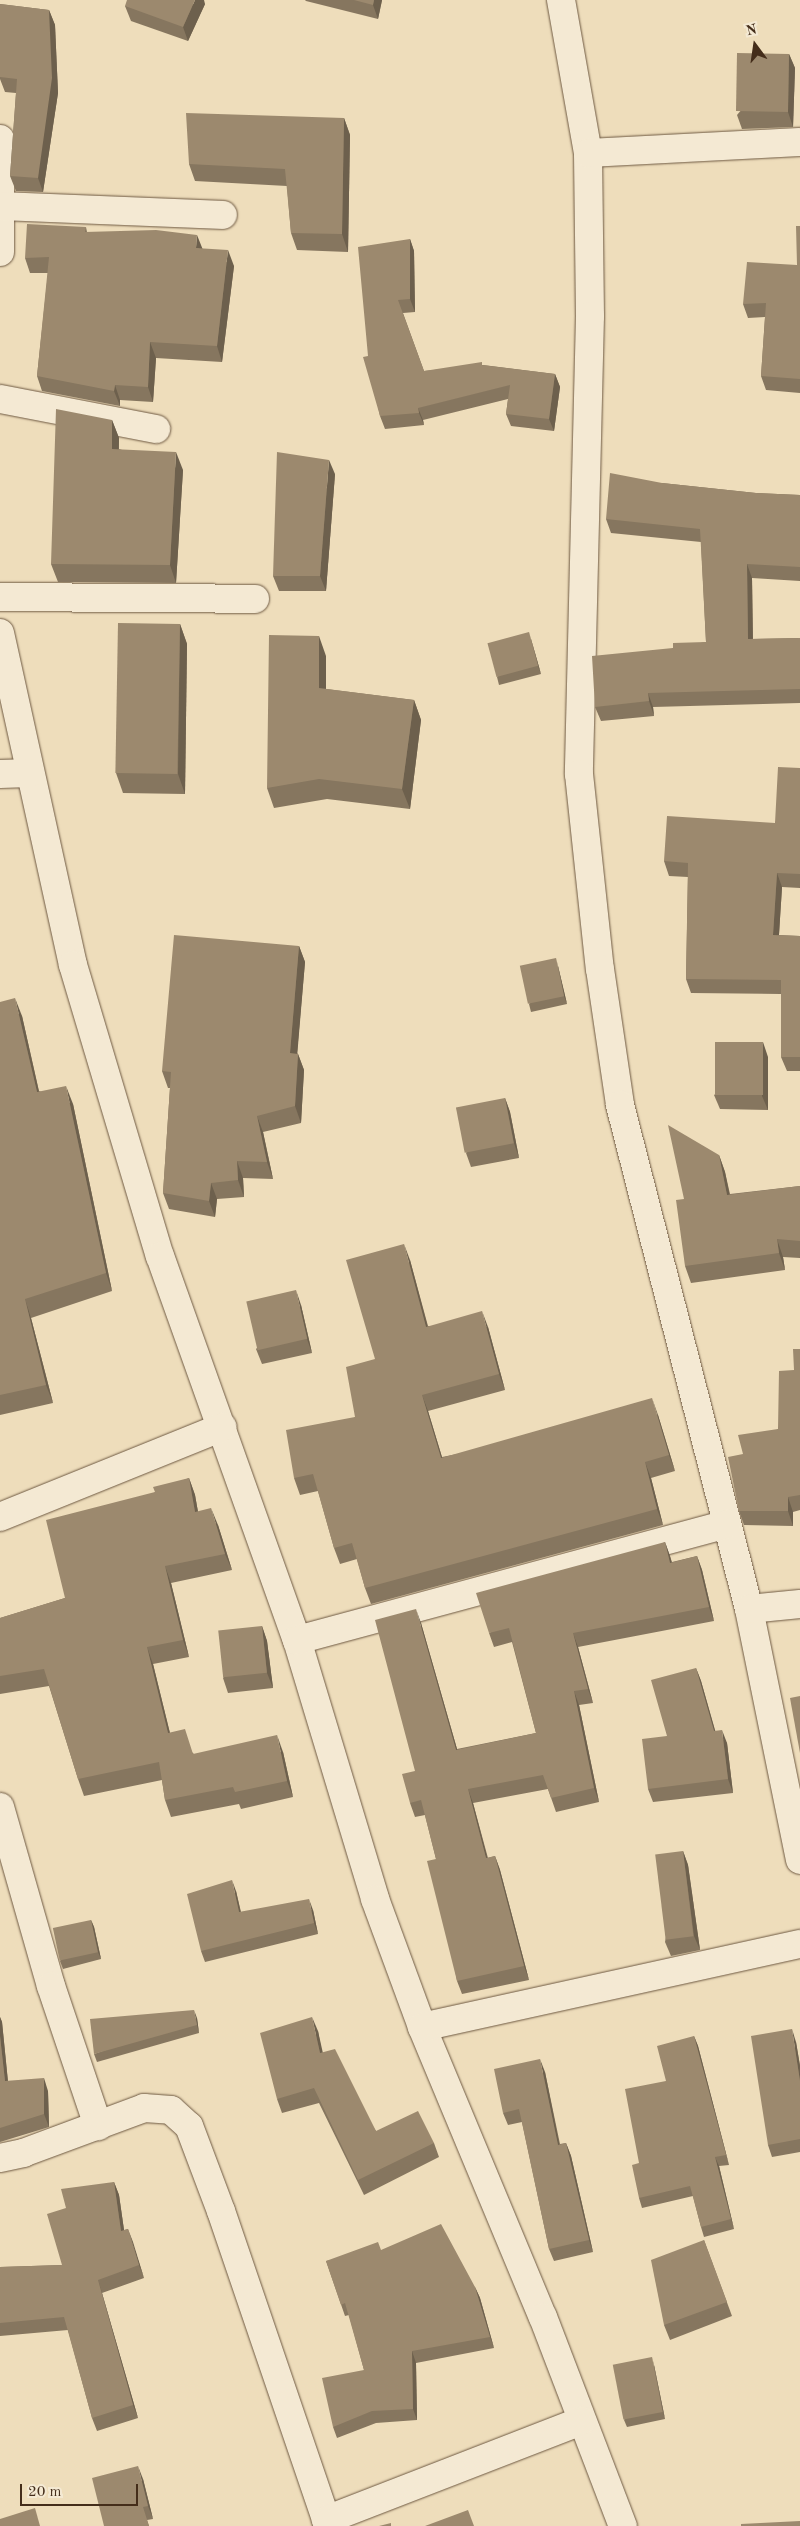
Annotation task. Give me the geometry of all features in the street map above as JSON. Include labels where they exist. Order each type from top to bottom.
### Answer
[{"type":"street","points":[[561,0],[588,153],[590,316],[579,774],[600,969],[620,1105],[749,1609],[800,1860]]},
{"type":"street","points":[[0,139],[2,206],[0,252]]},
{"type":"street","points":[[588,153],[800,142]]},
{"type":"street","points":[[2,206],[223,215]]},
{"type":"street","points":[[0,399],[156,429]]},
{"type":"street","points":[[0,598],[255,599]]},
{"type":"street","points":[[0,633],[79,984],[160,1256],[223,1427],[297,1640],[375,1899],[422,2027],[543,2317],[581,2421],[623,2526]]},
{"type":"street","points":[[0,774],[30,773]]},
{"type":"street","points":[[0,1517],[223,1427]]},
{"type":"street","points":[[297,1640],[727,1524]]},
{"type":"street","points":[[749,1609],[800,1604]]},
{"type":"street","points":[[0,1808],[51,1986],[98,2126]]},
{"type":"street","points":[[422,2027],[800,1944]]},
{"type":"street","points":[[0,2158],[23,2153],[144,2108],[171,2110],[189,2126],[221,2211],[327,2523],[581,2421]]},
{"type":"building","points":[[127,0],[195,0],[183,27],[125,6]]},
{"type":"building","points":[[354,0],[374,0],[373,5]]},
{"type":"building","points":[[0,4],[49,10],[52,78],[38,178],[10,176],[17,79],[0,77]]},
{"type":"building","points":[[737,53],[789,54],[788,112],[736,111]]},
{"type":"building","points":[[186,113],[344,118],[342,234],[291,233],[285,169],[189,164]]},
{"type":"building","points":[[27,224],[86,227],[85,232],[156,230],[197,235],[196,248],[228,250],[217,346],[150,342],[148,387],[115,385],[114,391],[37,376],[49,257],[25,258]]},
{"type":"building","points":[[796,226],[800,226],[800,379],[761,376],[766,303],[743,304],[747,262],[797,265]]},
{"type":"building","points":[[410,239],[410,299],[398,300],[424,371],[482,362],[482,365],[555,374],[549,419],[506,414],[510,385],[418,408],[419,413],[380,416],[363,357],[368,356],[358,247]]},
{"type":"building","points":[[56,409],[112,420],[112,449],[176,452],[170,565],[51,564]]},
{"type":"building","points":[[277,452],[329,460],[320,576],[273,576]]},
{"type":"building","points":[[610,473],[662,483],[756,493],[800,495],[800,567],[747,564],[748,639],[800,638],[800,689],[648,693],[649,701],[595,707],[592,656],[673,648],[673,643],[706,642],[700,529],[606,519]]},
{"type":"building","points":[[118,623],[180,624],[177,774],[115,773]]},
{"type":"building","points":[[529,632],[538,666],[497,677],[487,643]]},
{"type":"building","points":[[269,635],[319,636],[319,688],[414,700],[402,789],[319,779],[267,788]]},
{"type":"building","points":[[778,767],[800,768],[800,874],[777,873],[773,935],[800,936],[800,1057],[781,1057],[781,980],[686,979],[688,863],[664,861],[667,816],[775,823]]},
{"type":"building","points":[[174,935],[299,946],[290,1053],[298,1054],[295,1106],[257,1116],[267,1162],[237,1161],[238,1180],[211,1183],[209,1201],[163,1193],[171,1072],[162,1071]]},
{"type":"building","points":[[556,958],[564,996],[528,1004],[520,966]]},
{"type":"building","points":[[15,998],[37,1092],[66,1086],[106,1273],[25,1299],[46,1385],[0,1395],[0,1002]]},
{"type":"building","points":[[715,1042],[763,1042],[763,1095],[715,1095]]},
{"type":"building","points":[[505,1098],[514,1143],[465,1153],[456,1108]]},
{"type":"building","points":[[668,1125],[719,1155],[727,1195],[800,1186],[800,1241],[777,1239],[779,1253],[685,1266],[676,1200],[684,1199]]},
{"type":"building","points":[[404,1244],[426,1327],[482,1311],[499,1374],[422,1395],[441,1458],[652,1398],[669,1455],[645,1462],[657,1509],[365,1588],[352,1543],[334,1548],[313,1474],[294,1478],[286,1430],[355,1417],[346,1367],[375,1359],[346,1260]]},
{"type":"building","points":[[296,1290],[307,1339],[258,1350],[246,1301]]},
{"type":"building","points":[[793,1349],[800,1349],[800,1495],[788,1497],[788,1511],[739,1511],[728,1457],[743,1454],[738,1435],[778,1429],[779,1371],[794,1370]]},
{"type":"building","points":[[189,1478],[195,1512],[211,1508],[225,1554],[165,1566],[183,1640],[147,1647],[168,1733],[185,1729],[193,1754],[277,1735],[287,1781],[235,1792],[233,1787],[165,1800],[159,1762],[78,1779],[44,1669],[0,1676],[0,1618],[65,1598],[46,1520],[155,1492],[153,1487]]},
{"type":"building","points":[[665,1542],[670,1563],[697,1556],[709,1607],[573,1633],[588,1689],[574,1691],[594,1788],[551,1798],[543,1775],[468,1789],[486,1858],[495,1856],[524,1966],[457,1981],[427,1861],[436,1859],[421,1800],[410,1803],[402,1774],[415,1771],[375,1620],[416,1609],[456,1750],[536,1733],[509,1628],[489,1633],[476,1593]]},
{"type":"building","points":[[262,1626],[267,1673],[223,1677],[218,1631]]},
{"type":"building","points":[[696,1668],[714,1731],[722,1730],[728,1779],[648,1789],[642,1739],[667,1736],[651,1680]]},
{"type":"building","points":[[800,1696],[800,1753],[790,1698]]},
{"type":"building","points":[[683,1851],[693,1936],[666,1940],[655,1854]]},
{"type":"building","points":[[232,1880],[239,1912],[309,1899],[314,1923],[201,1951],[187,1894]]},
{"type":"building","points":[[91,1920],[98,1952],[60,1960],[53,1928]]},
{"type":"building","points":[[194,2010],[197,2025],[94,2054],[90,2019]]},
{"type":"building","points":[[312,2017],[320,2053],[335,2049],[376,2131],[418,2111],[434,2143],[358,2180],[314,2088],[277,2099],[260,2033]]},
{"type":"building","points":[[792,2029],[800,2081],[800,2139],[768,2145],[751,2036]]},
{"type":"building","points":[[0,2036],[5,2081],[44,2078],[44,2114],[0,2128]]},
{"type":"building","points":[[694,2036],[726,2155],[715,2157],[731,2219],[701,2227],[690,2186],[639,2198],[632,2165],[639,2163],[625,2089],[666,2081],[657,2046]]},
{"type":"building","points":[[540,2059],[558,2145],[566,2143],[589,2240],[549,2249],[519,2109],[503,2113],[494,2069]]},
{"type":"building","points":[[114,2182],[121,2231],[128,2229],[139,2265],[98,2280],[133,2405],[92,2418],[64,2317],[0,2323],[0,2267],[62,2265],[47,2214],[66,2208],[61,2189]]},
{"type":"building","points":[[441,2224],[475,2287],[490,2337],[412,2351],[413,2409],[372,2411],[333,2427],[322,2378],[364,2370],[345,2303],[341,2305],[326,2261],[378,2242],[381,2250]]},
{"type":"building","points":[[704,2240],[727,2302],[664,2325],[651,2260]]},
{"type":"building","points":[[652,2357],[663,2412],[623,2420],[613,2365]]},
{"type":"building","points":[[138,2466],[148,2506],[143,2507],[149,2526],[104,2526],[92,2478]]},
{"type":"building","points":[[35,2508],[40,2526],[0,2526],[0,2519]]},
{"type":"building","points":[[468,2510],[474,2526],[425,2526]]},
{"type":"building","points":[[800,2521],[800,2526],[741,2526],[741,2524]]},
{"type":"building","points":[[391,2523],[391,2526],[379,2526]]}]
